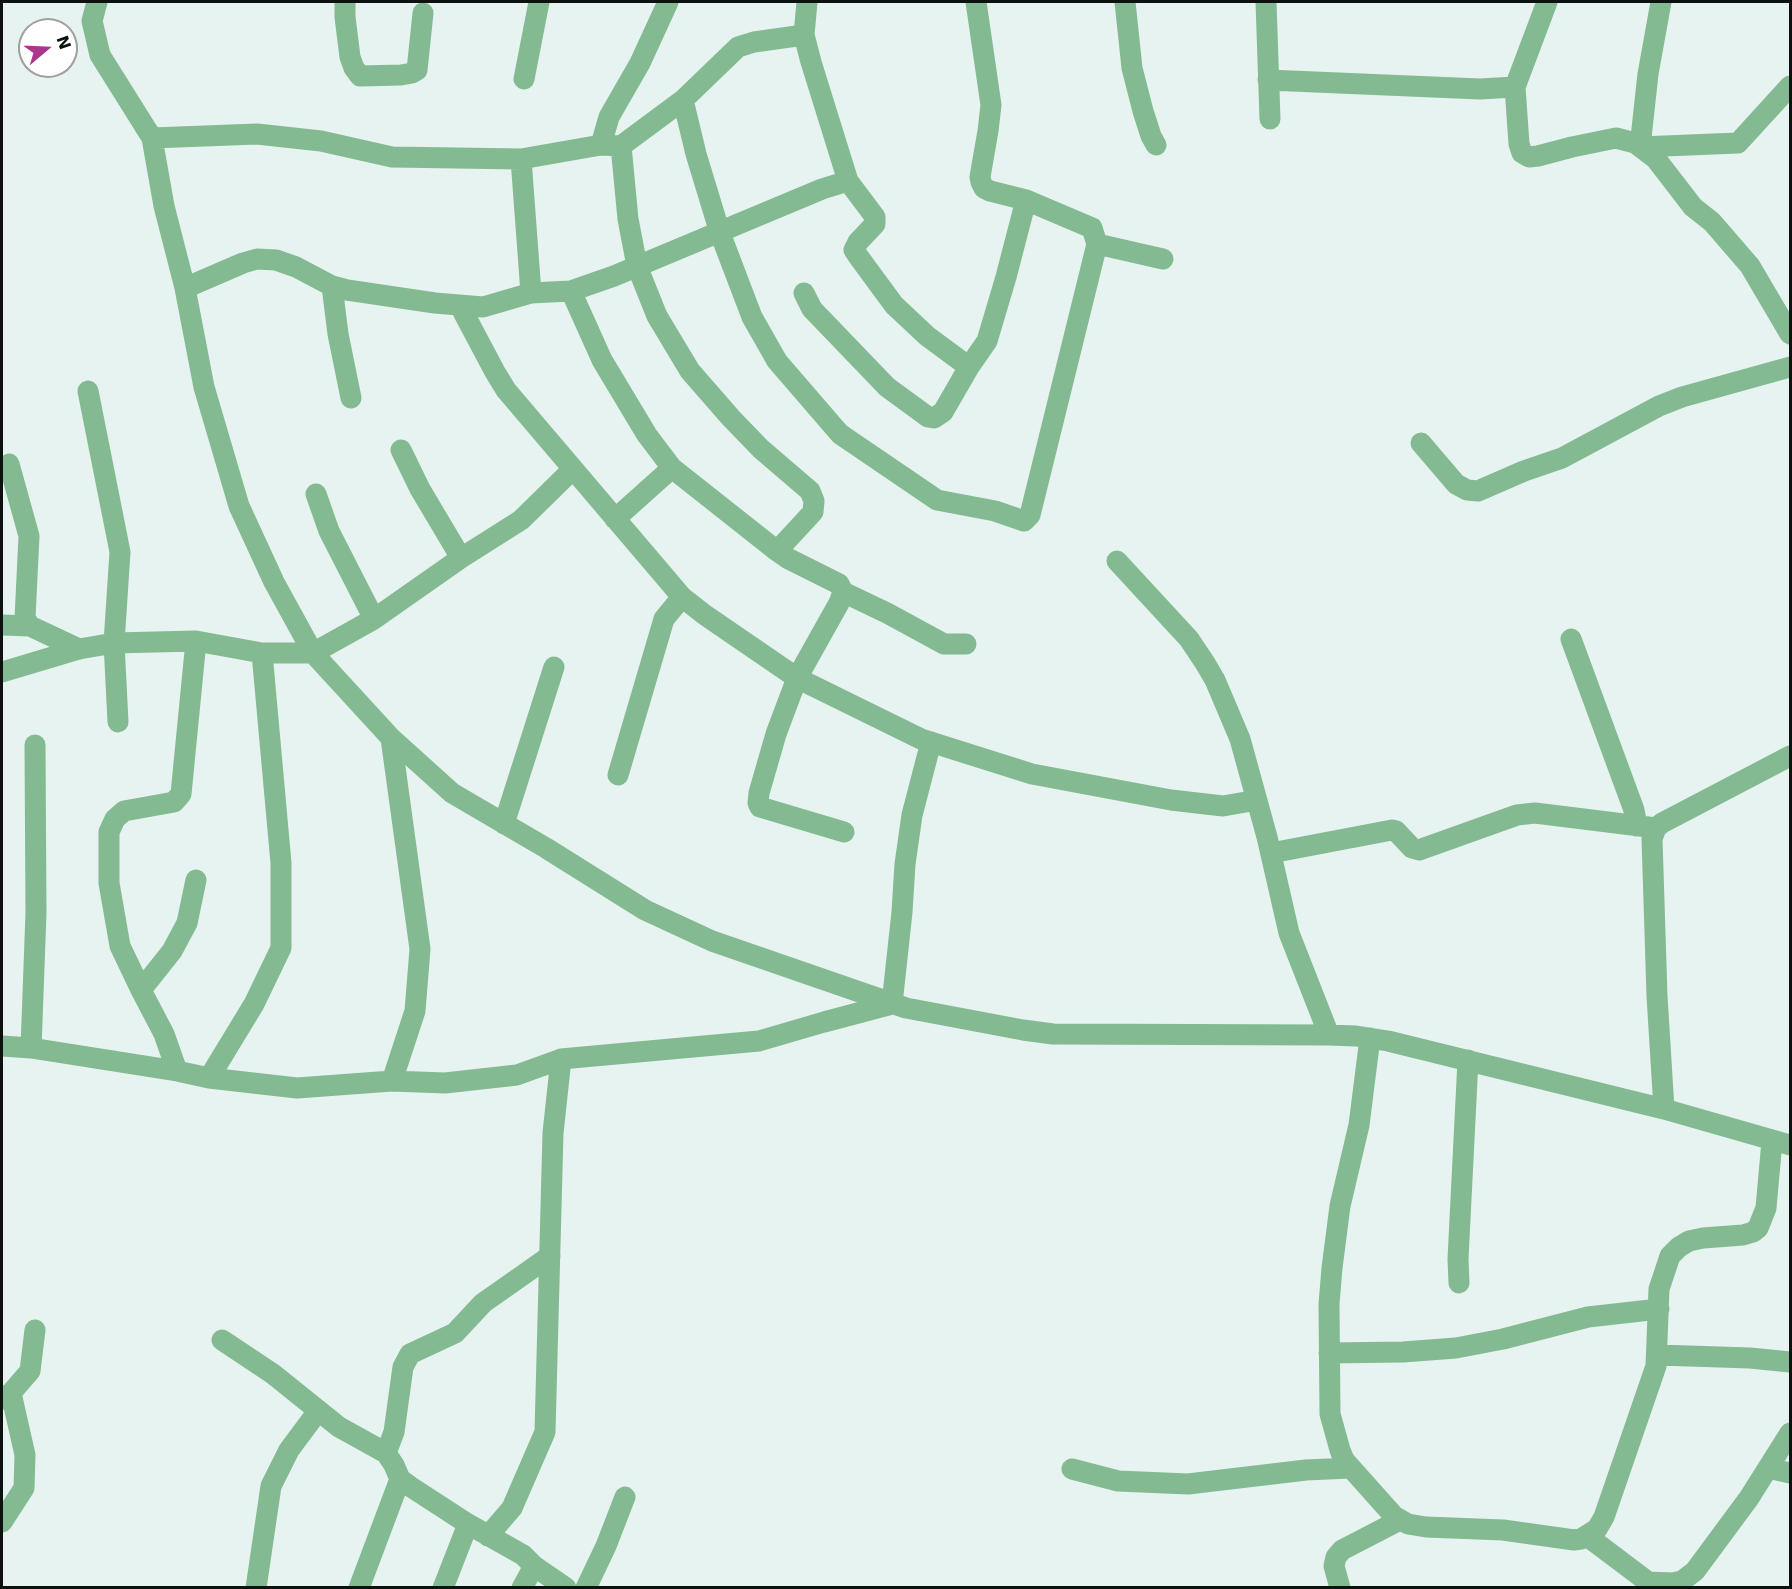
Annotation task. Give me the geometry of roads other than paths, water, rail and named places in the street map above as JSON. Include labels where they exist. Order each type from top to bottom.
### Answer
[{"type":"street","points":[[98,2],[92,21],[100,55],[152,138],[164,206],[185,288],[204,387],[239,506],[274,582],[314,653],[391,738],[452,793],[654,914],[712,941],[892,1004],[1053,1034],[1329,1035],[1370,1038],[1664,1109],[1781,1143],[1766,1208],[1758,1228],[1743,1235],[1689,1241],[1670,1256],[1659,1289],[1656,1366],[1604,1518],[1597,1530],[1581,1539],[1503,1530],[1426,1527],[1408,1524],[1394,1516],[1350,1468],[1340,1450],[1330,1414],[1329,1304],[1340,1206],[1359,1125],[1370,1038]]},
{"type":"street","points":[[345,2],[350,57],[360,76],[401,75],[417,70],[423,14]]},
{"type":"street","points":[[524,79],[539,2]]},
{"type":"street","points":[[668,2],[640,63],[609,117],[611,146],[638,266],[657,316],[690,371],[754,441],[810,491],[814,501],[813,512],[777,551]]},
{"type":"street","points":[[807,2],[804,34],[848,182],[875,217],[875,224],[858,242],[854,250],[894,305],[927,336],[969,368]]},
{"type":"street","points":[[683,100],[696,154],[720,233],[752,317],[777,361],[840,434],[936,500],[994,511],[1024,521],[1030,515],[1097,244],[1092,228],[1026,200],[984,188],[980,177],[991,105],[976,2]]},
{"type":"street","points":[[1125,2],[1132,68],[1143,111],[1156,145]]},
{"type":"street","points":[[1266,2],[1270,119]]},
{"type":"street","points":[[1547,2],[1515,87],[1519,144],[1522,153],[1529,157],[1538,156],[1616,138],[1635,142],[1656,159],[1693,207],[1712,222],[1750,266],[1791,334]]},
{"type":"street","points":[[1640,147],[1648,74],[1661,2]]},
{"type":"street","points":[[152,138],[257,134],[321,141],[392,157],[521,159],[611,146],[683,100],[738,47],[754,42],[804,34]]},
{"type":"street","points":[[1268,80],[1480,89],[1515,87]]},
{"type":"street","points":[[1640,147],[1738,143],[1791,86]]},
{"type":"street","points":[[521,159],[531,293]]},
{"type":"street","points":[[185,288],[243,263],[257,259],[276,260],[296,267],[332,286],[346,290],[460,306],[483,307],[531,293],[571,291],[720,233],[822,189],[848,182]]},
{"type":"street","points":[[804,293],[812,309],[887,387],[928,417],[934,418],[943,412],[987,341],[1026,200]]},
{"type":"street","points":[[1097,244],[1163,259]]},
{"type":"street","points":[[332,286],[338,334],[351,398]]},
{"type":"street","points":[[571,291],[602,360],[647,435],[672,468],[777,551],[839,584],[843,592],[944,644],[966,644]]},
{"type":"street","points":[[460,306],[506,390],[682,597],[797,678],[921,739],[1032,774],[1171,800],[1223,806],[1257,800]]},
{"type":"street","points":[[1420,443],[1456,484],[1467,490],[1478,491],[1562,458],[1659,406],[1682,397],[1791,368]]},
{"type":"street","points":[[88,391],[120,552],[114,644],[118,722]]},
{"type":"street","points":[[401,450],[420,489],[461,558]]},
{"type":"street","points":[[9,464],[29,536],[25,618],[30,626]]},
{"type":"street","points":[[615,519],[672,468]]},
{"type":"street","points":[[2,672],[80,649],[114,644],[196,641],[262,653],[314,653],[374,619],[520,520],[573,469]]},
{"type":"street","points":[[316,494],[329,531],[374,619]]},
{"type":"street","points":[[1117,561],[1189,639],[1215,680],[1240,739],[1271,853],[1289,933],[1329,1035]]},
{"type":"street","points":[[843,592],[797,678],[776,734],[758,803],[760,807],[844,832]]},
{"type":"street","points":[[618,775],[664,619],[682,597]]},
{"type":"street","points":[[2,625],[30,626],[80,649]]},
{"type":"street","points":[[1571,639],[1634,810],[1647,827],[1652,839],[1657,996],[1664,1109]]},
{"type":"street","points":[[177,1071],[164,1034],[120,946],[109,883],[109,832],[115,819],[124,811],[174,802],[181,794],[196,641]]},
{"type":"street","points":[[209,1077],[254,1004],[280,948],[281,863],[262,653]]},
{"type":"street","points":[[504,824],[554,667]]},
{"type":"street","points":[[391,738],[420,949],[415,1011],[392,1081]]},
{"type":"street","points":[[892,1004],[902,912],[904,864],[912,815],[931,742]]},
{"type":"street","points":[[31,1048],[36,914],[35,745]]},
{"type":"street","points":[[1271,853],[1392,830],[1396,831],[1412,848],[1419,850],[1517,815],[1534,813],[1647,827],[1662,822],[1791,756]]},
{"type":"street","points":[[141,990],[172,951],[187,924],[196,880]]},
{"type":"street","points":[[2,1046],[31,1048],[209,1077],[297,1088],[392,1081],[445,1083],[517,1074],[561,1059],[759,1041],[892,1004]]},
{"type":"street","points":[[488,1536],[512,1508],[545,1432],[553,1133],[561,1059]]},
{"type":"street","points":[[1459,1283],[1458,1259],[1468,1060]]},
{"type":"street","points":[[386,1453],[394,1432],[403,1367],[410,1354],[455,1332],[483,1304],[550,1256]]},
{"type":"street","points":[[1329,1353],[1403,1352],[1456,1348],[1503,1339],[1588,1317],[1659,1309]]},
{"type":"street","points":[[2,1522],[24,1488],[25,1455],[6,1396],[30,1371],[35,1330]]},
{"type":"street","points":[[222,1340],[273,1374],[339,1427],[386,1453],[400,1479],[468,1524],[523,1555],[534,1566],[566,1587]]},
{"type":"street","points":[[1658,1355],[1750,1358],[1791,1362]]},
{"type":"street","points":[[256,1587],[271,1486],[289,1450],[318,1411]]},
{"type":"street","points":[[1587,1536],[1648,1582],[1682,1581],[1695,1571],[1749,1498],[1791,1433]]},
{"type":"street","points":[[1072,1469],[1118,1481],[1188,1485],[1306,1470],[1350,1468]]},
{"type":"street","points":[[1768,1468],[1791,1473]]},
{"type":"street","points":[[359,1587],[400,1479]]},
{"type":"street","points":[[586,1587],[606,1546],[625,1497]]},
{"type":"street","points":[[1340,1587],[1334,1566],[1336,1557],[1342,1550],[1400,1520]]},
{"type":"street","points":[[443,1587],[468,1524]]},
{"type":"street","points":[[522,1587],[534,1566]]}]
